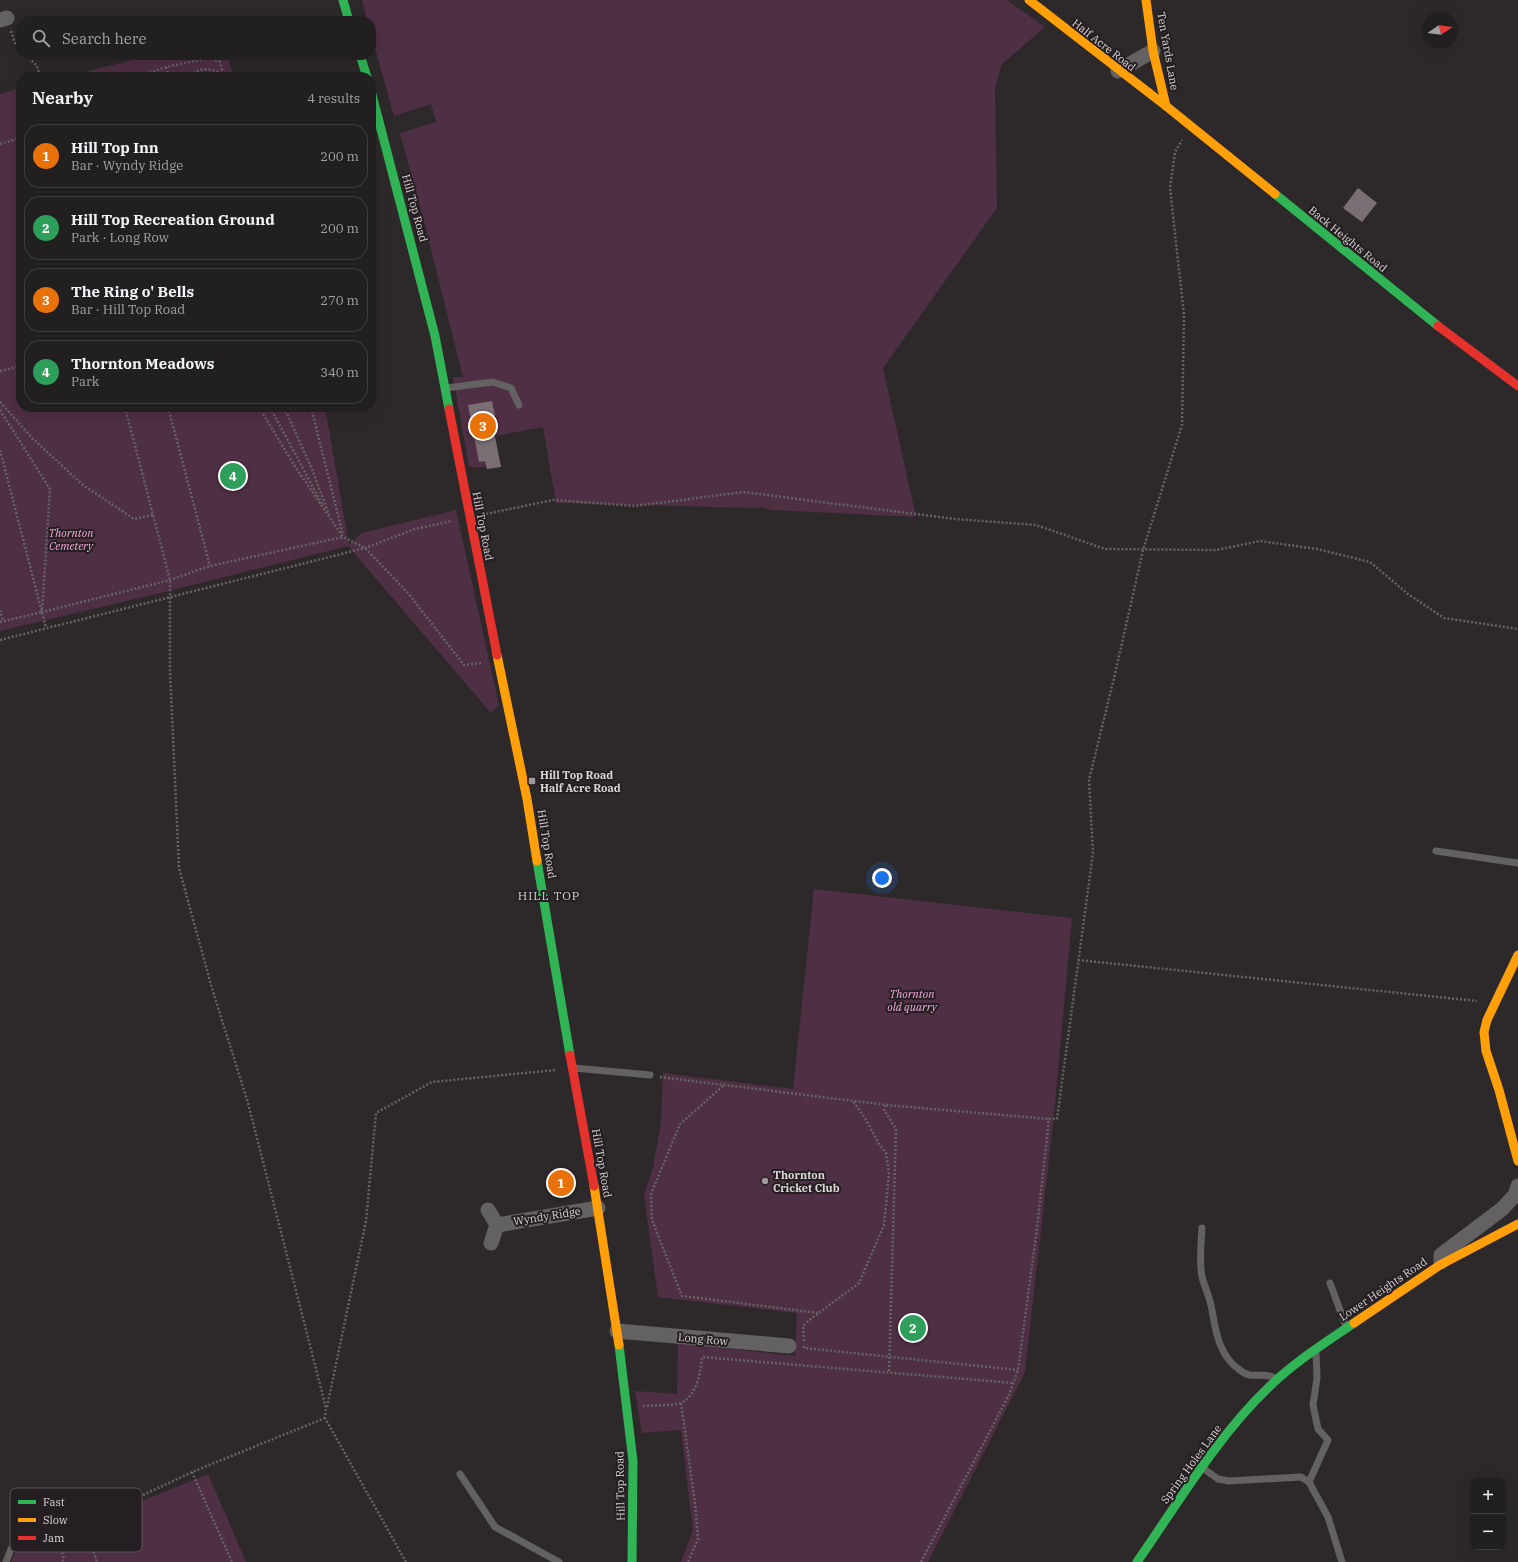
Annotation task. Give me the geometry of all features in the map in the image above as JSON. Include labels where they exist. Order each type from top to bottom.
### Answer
[{"type":"street","points":[[343,0],[348,16]]},
{"type":"street","name":"Half Acre Road","points":[[1029,0],[1118,71],[1166,106]]},
{"type":"street","name":"Ten Yards Lane","points":[[1146,0],[1154,51],[1166,106]]},
{"type":"street","points":[[1118,71],[1154,51]]},
{"type":"street","points":[[362,60],[365,72]]},
{"type":"street","name":"Back Heights Road","points":[[1166,106],[1431,321],[1518,386]]},
{"type":"street","name":"Hill Top Road","points":[[376,110],[435,336],[446,388],[469,517],[527,799],[572,1068],[598,1208],[617,1331],[633,1461],[632,1562]]},
{"type":"street","points":[[1518,955],[1487,1020],[1484,1032],[1486,1051],[1499,1090],[1518,1161]]},
{"type":"street","points":[[1440,1266],[1441,1254],[1502,1210],[1516,1195],[1518,1186]]},
{"type":"street","name":"Wyndy Ridge","points":[[497,1225],[598,1208]]},
{"type":"street","points":[[488,1210],[497,1225],[491,1243]]},
{"type":"street","name":"Lower Heights Road","points":[[1274,1383],[1298,1361],[1316,1348],[1440,1266],[1518,1224]]},
{"type":"street","name":"Long Row","points":[[617,1331],[789,1346]]},
{"type":"street","name":"Spring Holes Lane","points":[[1137,1562],[1223,1438],[1274,1383]]},
{"type":"lane","points":[[446,388],[493,382],[511,388],[519,405]]},
{"type":"lane","points":[[1436,851],[1518,863]]},
{"type":"lane","points":[[572,1068],[650,1075]]},
{"type":"lane","points":[[1202,1228],[1202,1276],[1212,1309],[1219,1344],[1233,1365],[1241,1372],[1253,1376],[1269,1374],[1274,1383]]},
{"type":"lane","points":[[1330,1283],[1347,1328]]},
{"type":"lane","points":[[1309,1482],[1328,1440],[1318,1429],[1313,1405],[1317,1378],[1316,1348]]},
{"type":"lane","points":[[1202,1468],[1218,1479],[1229,1481],[1301,1477],[1309,1482],[1328,1517],[1342,1562]]},
{"type":"lane","points":[[460,1474],[494,1526],[559,1562]]},
{"type":"lane","points":[[6,1562],[10,1552]]},
{"type":"path","points":[[31,60],[37,66],[39,72]]},
{"type":"path","points":[[152,72],[166,67],[200,60]]},
{"type":"path","points":[[215,60],[220,62],[223,72]]},
{"type":"path","points":[[166,67],[168,72]]},
{"type":"path","points":[[198,72],[208,69],[218,72]]},
{"type":"path","points":[[650,1075],[886,1105],[1057,1120],[1093,854],[1088,780],[1115,674],[1143,550],[1182,425],[1184,315],[1170,188],[1175,152],[1190,126]]},
{"type":"path","points":[[0,144],[16,139]]},
{"type":"path","points":[[0,371],[16,367]]},
{"type":"path","points":[[0,402],[32,438],[83,484],[134,519],[153,516]]},
{"type":"path","points":[[0,410],[50,489],[42,612]]},
{"type":"path","points":[[126,412],[170,580],[172,717],[180,868],[211,985],[248,1103],[326,1408]]},
{"type":"path","points":[[169,412],[210,566]]},
{"type":"path","points":[[262,412],[294,466],[343,537],[365,548],[408,593],[464,665],[498,660]]},
{"type":"path","points":[[273,412],[331,521]]},
{"type":"path","points":[[286,412],[312,469],[331,521]]},
{"type":"path","points":[[312,412],[343,537]]},
{"type":"path","points":[[0,450],[46,628]]},
{"type":"path","points":[[0,640],[365,548],[415,529],[553,500],[635,506],[743,492],[955,519],[1036,525],[1104,549],[1217,550],[1260,541],[1317,549],[1370,562],[1408,594],[1444,618],[1518,629]]},
{"type":"path","points":[[0,610],[1,621],[170,580],[210,566],[343,537]]},
{"type":"path","points":[[1078,960],[1496,1003]]},
{"type":"path","points":[[406,1562],[325,1418],[366,1221],[376,1113],[432,1082],[572,1068]]},
{"type":"path","points":[[724,1085],[680,1124],[651,1194],[652,1220],[682,1296],[819,1313]]},
{"type":"path","points":[[853,1101],[886,1153],[890,1174],[884,1224],[859,1283],[803,1326],[804,1348],[1018,1370]]},
{"type":"path","points":[[886,1105],[884,1110],[896,1129],[889,1372]]},
{"type":"path","points":[[921,1562],[1014,1383],[1018,1370],[1037,1228],[1049,1119]]},
{"type":"path","points":[[626,1407],[681,1403],[694,1392],[700,1373],[702,1357],[1014,1383]]},
{"type":"path","points":[[681,1403],[695,1503],[698,1539],[688,1562]]},
{"type":"path","points":[[142,1495],[192,1472],[325,1418]]},
{"type":"path","points":[[192,1472],[232,1562]]},
{"type":"path","points":[[62,1552],[64,1558],[62,1562]]},
{"type":"path","points":[[93,1552],[97,1562]]},
{"type":"green space","points":[[362,0],[1007,0],[1045,27],[1002,64],[995,88],[997,208],[883,368],[916,517],[772,510],[762,507],[556,503],[543,427],[495,436],[501,467],[469,467],[453,377],[463,377],[423,217],[400,133],[436,122],[431,104],[394,116],[376,52],[376,16],[366,16]]},
{"type":"green space","points":[[133,60],[229,60],[232,72],[84,72]]},
{"type":"green space","name":"Thornton Cemetery","points":[[16,89],[16,412],[326,412],[349,545],[362,533],[456,510],[499,705],[491,713],[348,546],[0,631],[0,94]]},
{"type":"green space","name":"Thornton old quarry","points":[[814,889],[1072,918],[1054,1114],[1025,1372],[928,1562],[681,1562],[693,1530],[681,1430],[642,1433],[635,1391],[677,1394],[678,1343],[795,1356],[797,1313],[658,1297],[644,1194],[653,1168],[661,1122],[663,1073],[793,1089]]},
{"type":"green space","points":[[208,1474],[246,1562],[11,1562],[15,1553],[17,1552],[142,1552],[142,1501]]},
{"type":"building","points":[[1358,188],[1377,203],[1362,222],[1343,208]]},
{"type":"building","points":[[492,401],[495,416],[491,417],[501,467],[487,469],[485,461],[479,462],[468,405]]},
{"type":"traffic: fast","points":[[343,0],[348,16]]},
{"type":"traffic: fast","points":[[362,60],[365,72]]},
{"type":"traffic: fast","points":[[376,110],[435,336],[449,409]]},
{"type":"traffic: fast","points":[[1275,194],[1438,326]]},
{"type":"traffic: fast","points":[[537,861],[570,1055]]},
{"type":"traffic: fast","points":[[1137,1562],[1216,1447],[1233,1425],[1271,1385],[1290,1368],[1354,1323]]},
{"type":"traffic: fast","points":[[619,1345],[633,1461],[632,1562]]},
{"type":"traffic: slow","points":[[1029,0],[1166,106],[1275,194]]},
{"type":"traffic: slow","points":[[1146,0],[1153,51],[1166,106]]},
{"type":"traffic: slow","points":[[497,655],[527,799],[537,861]]},
{"type":"traffic: slow","points":[[1518,955],[1487,1020],[1484,1032],[1486,1051],[1499,1090],[1518,1161]]},
{"type":"traffic: slow","points":[[594,1186],[619,1345]]},
{"type":"traffic: slow","points":[[1354,1323],[1440,1265],[1518,1224]]},
{"type":"traffic: jam","points":[[1438,326],[1518,386]]},
{"type":"traffic: jam","points":[[449,409],[497,655]]},
{"type":"traffic: jam","points":[[570,1055],[594,1186]]},
{"type":"place","name":"The Ring o' Bells","points":[[483,426]]},
{"type":"place","name":"Thornton Meadows","points":[[233,476]]},
{"type":"place","name":"Hill Top Road Half Acre Road","points":[[532,781]]},
{"type":"place","name":"Thornton Cricket Club","points":[[765,1181]]},
{"type":"place","name":"Hill Top Inn","points":[[561,1183]]},
{"type":"place","name":"Hill Top Recreation Ground","points":[[913,1328]]},
{"type":"district","name":"HILL TOP","points":[[549,896]]}]
